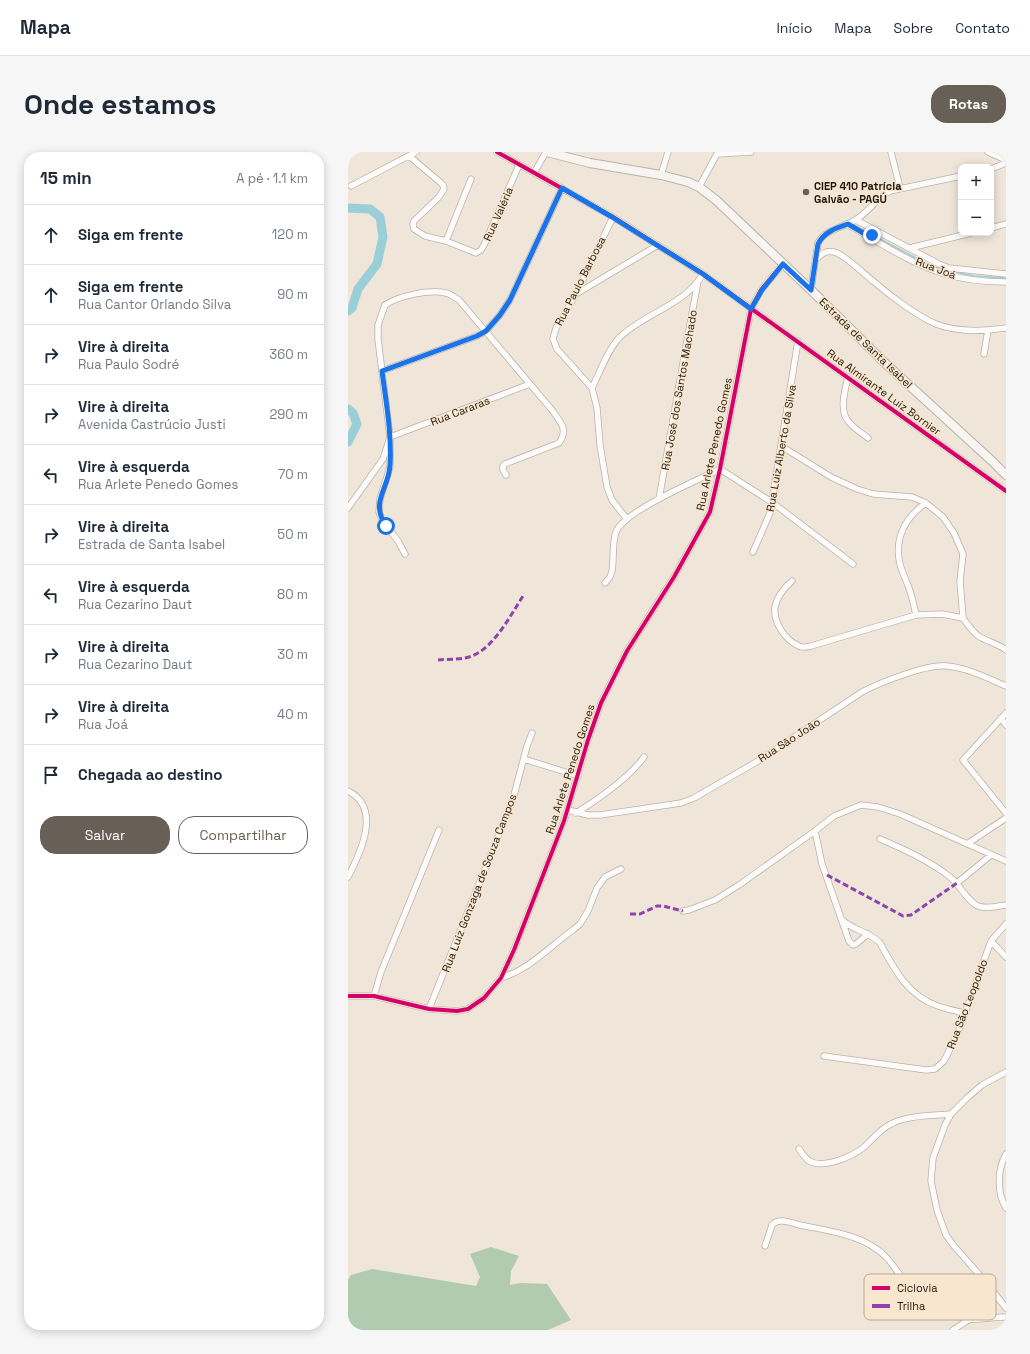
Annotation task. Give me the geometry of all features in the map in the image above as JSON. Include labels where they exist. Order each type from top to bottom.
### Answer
[{"type":"main road","name":"Estrada de Santa Isabel","points":[[546,152],[661,175],[688,182],[699,187],[716,200],[886,364],[1006,475]]},
{"type":"street","points":[[350,186],[416,152]]},
{"type":"street","name":"Rua Almirante Luiz Bornier","points":[[497,152],[612,217],[703,274],[1006,491]]},
{"type":"street","points":[[534,173],[546,152]]},
{"type":"street","points":[[661,175],[668,152]]},
{"type":"street","points":[[699,187],[718,153],[751,152]]},
{"type":"street","points":[[891,152],[900,188]]},
{"type":"street","points":[[988,152],[1006,160]]},
{"type":"street","name":"Rua Valéria","points":[[409,156],[440,182],[444,189],[439,197],[414,221],[414,229],[425,236],[446,241],[474,252],[481,250],[519,165]]},
{"type":"street","points":[[994,168],[1006,163]]},
{"type":"street","points":[[811,290],[818,244],[821,238],[837,228],[856,220],[884,194],[900,188],[958,177]]},
{"type":"street","points":[[446,241],[471,179]]},
{"type":"street","points":[[382,371],[467,341],[486,331],[500,315],[510,300],[562,188]]},
{"type":"street","name":"Rua Paulo Barbosa","points":[[612,217],[576,294],[556,328],[553,339],[557,349],[592,388],[598,408],[600,445],[607,487],[612,500],[626,518]]},
{"type":"street","name":"Rua Joá","points":[[856,220],[906,257],[946,274],[967,279],[1006,282]]},
{"type":"street","name":"Rua Joá","points":[[848,224],[910,248],[939,264],[950,268],[1006,274]]},
{"type":"street","points":[[994,227],[1006,224]]},
{"type":"street","points":[[910,248],[959,236]]},
{"type":"street","points":[[576,294],[658,245]]},
{"type":"street","points":[[816,259],[824,252],[828,251],[839,253],[875,283],[929,320],[946,327],[988,330],[1006,328]]},
{"type":"street","name":"Rua Arlete Penedo Gomes","points":[[348,996],[374,996],[429,1009],[457,1011],[468,1009],[484,998],[501,978],[514,950],[568,810],[601,703],[628,651],[674,577],[710,512],[720,469],[751,309],[762,290],[783,264]]},
{"type":"street","points":[[592,388],[612,347],[620,337],[635,325],[679,298],[698,281],[703,274]]},
{"type":"street","name":"Rua José dos Santos Machado","points":[[660,499],[698,281]]},
{"type":"street","points":[[405,554],[398,541],[382,520],[379,512],[380,499],[390,467],[390,438],[378,339],[378,325],[385,305],[397,298],[433,292],[445,293],[459,300],[552,410],[563,426],[563,438],[555,445],[505,464],[503,466],[503,470],[506,475]]},
{"type":"street","points":[[984,354],[988,330]]},
{"type":"street","name":"Rua Luiz Alberto da Silva","points":[[753,552],[768,519],[772,503],[798,341]]},
{"type":"street","points":[[848,377],[844,400],[845,415],[849,423],[868,438]]},
{"type":"street","name":"Rua Cararas","points":[[390,438],[530,384]]},
{"type":"street","points":[[348,508],[383,459],[390,438]]},
{"type":"street","points":[[781,446],[831,477],[857,489],[873,494],[912,497],[926,503],[943,516],[949,524],[963,554],[960,581],[962,618]]},
{"type":"street","points":[[605,583],[612,572],[615,534],[626,518],[720,469],[772,503],[853,564]]},
{"type":"street","points":[[916,615],[909,588],[900,566],[898,552],[900,536],[906,523],[914,511],[926,503]]},
{"type":"street","points":[[792,581],[785,587],[777,600],[775,613],[778,625],[783,632],[799,646],[811,646],[916,615],[942,614],[962,618],[980,637],[993,642],[1006,650]]},
{"type":"street","name":"Rua São João","points":[[568,810],[588,815],[600,815],[681,803],[694,798],[758,761],[862,692],[879,683],[929,668],[945,666],[961,668],[1006,686]]},
{"type":"street","points":[[1006,713],[963,760],[1006,813]]},
{"type":"street","points":[[1001,718],[1006,725]]},
{"type":"street","name":"Rua Luiz Gonzaga de Souza Campos","points":[[429,1009],[513,799],[527,746],[532,733]]},
{"type":"street","points":[[576,813],[632,772],[644,757]]},
{"type":"street","points":[[524,759],[578,776]]},
{"type":"street","points":[[348,791],[353,793],[364,807],[366,820],[365,836],[348,877]]},
{"type":"street","points":[[683,911],[715,900],[739,885],[834,816],[862,806],[870,806],[900,814],[1006,861]]},
{"type":"street","points":[[967,844],[1006,818]]},
{"type":"street","points":[[374,996],[381,972],[439,830]]},
{"type":"street","points":[[815,831],[822,864],[850,941],[853,945],[856,944],[868,934]]},
{"type":"street","points":[[880,839],[935,866],[957,883],[975,905],[982,907],[1006,905]]},
{"type":"street","points":[[957,883],[990,855]]},
{"type":"street","points":[[501,978],[512,975],[524,967],[580,924],[588,911],[597,888],[605,877],[621,869]]},
{"type":"street","points":[[841,919],[847,925],[875,938],[880,943],[901,980],[916,993],[938,1006],[965,1013]]},
{"type":"street","name":"Rua São Leopoldo","points":[[824,1056],[926,1070],[936,1069],[946,1057],[959,1030],[991,941],[1006,924]]},
{"type":"street","points":[[991,941],[1006,957]]},
{"type":"street","points":[[979,1274],[946,1235],[937,1210],[931,1181],[933,1158],[945,1125],[951,1114],[982,1085],[1006,1072]]},
{"type":"street","points":[[799,1149],[808,1160],[813,1162],[832,1162],[852,1155],[891,1123],[912,1118],[951,1114]]},
{"type":"street","points":[[1006,1154],[999,1180],[1002,1199],[1006,1208]]},
{"type":"street","points":[[765,1246],[774,1222],[790,1222],[849,1236],[867,1243],[878,1249],[899,1274]]},
{"type":"street","points":[[996,1295],[1006,1308]]},
{"type":"street","points":[[996,1318],[1006,1317]]},
{"type":"street","points":[[953,1330],[968,1320]]},
{"type":"green space","points":[[491,1247],[519,1256],[511,1271],[510,1285],[521,1283],[547,1284],[571,1320],[548,1330],[348,1330],[348,1280],[351,1275],[372,1269],[476,1286],[480,1277],[470,1254]]},
{"type":"waterway","points":[[348,208],[370,209],[380,217],[383,237],[377,264],[358,289],[352,308],[348,311]]},
{"type":"waterway","points":[[859,228],[933,267],[974,276],[1006,278]]},
{"type":"waterway","points":[[348,409],[353,413],[357,424],[348,442]]},
{"type":"marked path","points":[[438,660],[469,657],[486,647],[507,622],[523,596]]},
{"type":"marked path","points":[[827,875],[903,916],[911,915],[957,883]]},
{"type":"marked path","points":[[630,914],[640,914],[657,906],[683,911]]},
{"type":"cycle path","points":[[497,152],[613,217],[703,274],[1006,491]]},
{"type":"cycle path","points":[[348,996],[374,996],[429,1009],[457,1011],[468,1009],[484,998],[501,978],[514,950],[564,821],[588,740],[601,703],[627,651],[674,577],[710,512],[720,469],[751,309],[761,290],[783,264]]},
{"type":"place","name":"CIEP 410 Patrícia Galvão - PAGÚ","points":[[806,192]]},
{"type":"route","points":[[386,526],[379,512],[380,499],[390,467],[390,438],[382,371],[467,341],[486,331],[500,315],[510,300],[562,188],[612,217],[703,274],[751,309],[756,297],[783,264],[811,290],[818,244],[821,238],[828,233],[848,224],[870,237],[872,235]]}]
